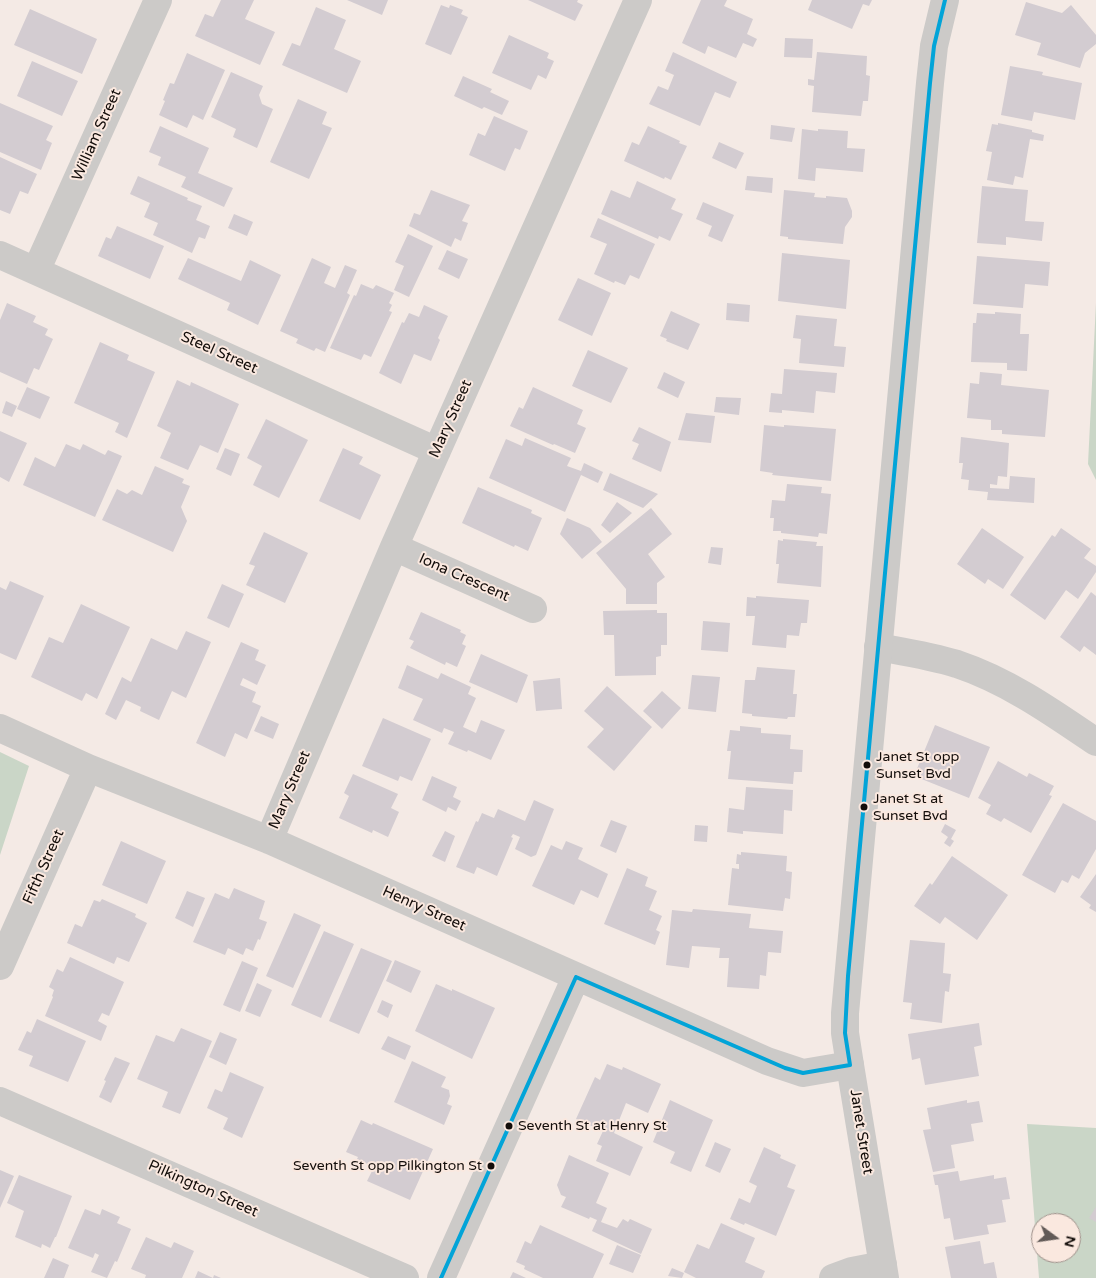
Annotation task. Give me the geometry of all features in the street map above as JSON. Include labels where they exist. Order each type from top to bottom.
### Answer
[{"type":"street","name":"William Street","points":[[36,271],[158,0]]},
{"type":"street","name":"Mary Street","points":[[269,840],[394,547],[638,0]]},
{"type":"street","name":"Janet Street","points":[[884,1271],[845,1033],[848,976],[930,83],[934,46],[945,0]]},
{"type":"street","name":"Steel Street","points":[[0,255],[437,451]]},
{"type":"street","name":"Iona Crescent","points":[[394,547],[533,609]]},
{"type":"street","points":[[878,647],[920,654],[957,665],[990,678],[1054,713],[1096,742]]},
{"type":"street","name":"Henry Street","points":[[0,728],[88,768],[269,840],[786,1068],[803,1072],[850,1065]]},
{"type":"street","name":"Fifth Street","points":[[0,966],[88,768]]},
{"type":"street","points":[[442,1278],[576,977]]},
{"type":"street","name":"Pilkington Street","points":[[0,1101],[405,1278]]},
{"type":"street","points":[[833,1278],[852,1271],[884,1271]]},
{"type":"green space","points":[[1096,303],[1096,480],[1088,464]]},
{"type":"green space","points":[[0,752],[29,766],[0,855]]},
{"type":"green space","points":[[1027,1124],[1096,1128],[1096,1278],[1039,1278],[1038,1263],[1081,1263],[1081,1213],[1034,1213]]},
{"type":"building","points":[[221,0],[254,0],[245,19],[275,32],[260,65],[195,36],[205,14],[213,17]]},
{"type":"building","points":[[347,0],[388,0],[382,15]]},
{"type":"building","points":[[528,0],[578,0],[577,2],[583,5],[575,21]]},
{"type":"building","points":[[701,0],[727,0],[724,6],[753,19],[747,34],[757,39],[753,47],[743,43],[736,58],[708,46],[705,54],[682,43]]},
{"type":"building","points":[[812,0],[872,0],[869,6],[863,4],[852,29],[808,10]]},
{"type":"building","points":[[1026,2],[1062,13],[1071,5],[1096,35],[1096,44],[1085,53],[1080,68],[1037,55],[1041,43],[1015,35]]},
{"type":"building","points":[[441,5],[449,8],[450,5],[463,10],[461,14],[468,17],[451,55],[425,44]]},
{"type":"building","points":[[316,7],[346,20],[334,49],[361,61],[347,93],[282,65],[292,43],[300,46]]},
{"type":"building","points":[[30,9],[97,39],[82,74],[14,45]]},
{"type":"building","points":[[509,35],[549,53],[547,58],[554,61],[546,79],[538,75],[531,90],[492,73]]},
{"type":"building","points":[[785,38],[813,39],[812,58],[784,57]]},
{"type":"building","points":[[673,52],[737,82],[730,98],[715,92],[700,126],[649,104],[658,86],[668,90],[674,75],[665,71]]},
{"type":"building","points":[[817,52],[867,56],[866,75],[870,76],[868,101],[863,101],[861,116],[812,112],[814,86],[808,85],[808,79],[814,80]]},
{"type":"building","points":[[187,53],[225,70],[203,120],[193,115],[187,128],[159,115],[170,83],[174,84]]},
{"type":"building","points":[[32,61],[78,81],[62,116],[17,96]]},
{"type":"building","points":[[1010,66],[1043,72],[1042,75],[1082,83],[1075,120],[1034,112],[1032,121],[1001,115]]},
{"type":"building","points":[[231,72],[263,86],[259,95],[262,104],[273,109],[257,148],[233,137],[236,129],[211,117]]},
{"type":"building","points":[[463,76],[492,89],[490,92],[509,101],[502,115],[484,107],[482,109],[454,96]]},
{"type":"building","points":[[298,99],[327,112],[322,124],[332,128],[309,179],[270,162]]},
{"type":"building","points":[[0,103],[53,126],[46,140],[52,143],[41,170],[0,152]]},
{"type":"building","points":[[494,116],[528,131],[520,150],[515,148],[505,171],[469,155],[478,133],[485,136]]},
{"type":"building","points":[[998,123],[1032,130],[1032,132],[1044,135],[1043,141],[1030,139],[1023,178],[1015,176],[1013,185],[987,180],[992,152],[986,151],[992,124],[998,125]]},
{"type":"building","points":[[771,125],[795,128],[792,142],[770,139]]},
{"type":"building","points":[[160,126],[209,148],[198,173],[233,188],[224,207],[181,187],[186,177],[158,165],[161,157],[149,152]]},
{"type":"building","points":[[648,126],[687,146],[671,180],[665,177],[664,179],[624,161],[632,142],[639,145]]},
{"type":"building","points":[[802,129],[848,131],[847,148],[865,149],[863,172],[816,168],[815,181],[798,179]]},
{"type":"building","points":[[719,142],[744,153],[736,169],[712,158]]},
{"type":"building","points":[[0,157],[37,174],[28,194],[20,191],[10,214],[0,210]]},
{"type":"building","points":[[138,176],[202,206],[196,220],[210,226],[205,239],[199,237],[192,253],[153,235],[158,223],[144,217],[150,203],[130,194]]},
{"type":"building","points":[[747,176],[773,178],[772,193],[745,190]]},
{"type":"building","points":[[637,181],[676,199],[671,209],[683,214],[670,241],[659,236],[658,239],[601,214],[611,190],[630,198]]},
{"type":"building","points":[[982,186],[1028,190],[1025,221],[1044,222],[1042,241],[1006,237],[1006,245],[977,243]]},
{"type":"building","points":[[431,190],[470,205],[462,221],[468,223],[461,241],[455,238],[451,247],[409,226],[414,213],[420,215]]},
{"type":"building","points":[[784,190],[815,193],[814,197],[847,198],[852,211],[852,217],[845,227],[843,244],[788,239],[788,237],[780,236]]},
{"type":"building","points":[[703,202],[734,215],[722,242],[708,236],[712,226],[696,219]]},
{"type":"building","points":[[234,214],[253,222],[247,236],[228,228]]},
{"type":"building","points":[[598,218],[655,244],[639,279],[630,275],[625,285],[615,281],[614,283],[594,274],[607,244],[590,237]]},
{"type":"building","points":[[117,226],[164,246],[150,279],[98,256],[106,237],[111,239]]},
{"type":"building","points":[[408,234],[433,246],[409,297],[394,290],[404,266],[395,262]]},
{"type":"building","points":[[447,250],[468,259],[459,279],[438,269]]},
{"type":"building","points":[[782,253],[850,260],[846,309],[778,301]]},
{"type":"building","points":[[977,256],[1050,262],[1048,286],[1025,284],[1023,308],[973,304]]},
{"type":"building","points":[[188,258],[241,281],[250,260],[281,275],[258,325],[227,310],[230,303],[178,279]]},
{"type":"building","points":[[312,258],[331,267],[324,283],[335,288],[345,265],[357,270],[347,293],[350,295],[325,352],[316,348],[314,351],[296,343],[298,339],[280,331]]},
{"type":"building","points":[[578,278],[611,293],[592,336],[558,320]]},
{"type":"building","points":[[361,284],[373,289],[376,285],[394,293],[389,303],[392,305],[389,311],[392,312],[371,357],[364,354],[361,360],[330,348],[354,295],[356,296]]},
{"type":"building","points":[[7,303],[36,316],[33,322],[48,329],[45,335],[53,339],[39,370],[34,368],[27,384],[0,372],[0,320]]},
{"type":"building","points":[[727,303],[750,305],[749,322],[726,320]]},
{"type":"building","points":[[424,305],[448,316],[438,338],[440,340],[431,361],[414,354],[401,384],[379,373],[402,322],[404,323],[409,313],[419,317]]},
{"type":"building","points":[[671,311],[700,324],[688,350],[666,341],[667,339],[660,336]]},
{"type":"building","points":[[995,312],[1021,314],[1020,334],[1029,334],[1027,371],[1007,370],[1007,363],[971,362],[973,323],[976,323],[977,313],[995,314]]},
{"type":"building","points":[[796,315],[837,319],[834,346],[846,347],[844,367],[799,363],[801,339],[793,338]]},
{"type":"building","points":[[100,342],[129,355],[127,360],[155,372],[127,438],[115,432],[119,423],[74,403]]},
{"type":"building","points":[[588,350],[628,368],[611,403],[572,386]]},
{"type":"building","points":[[784,369],[837,373],[835,393],[816,391],[814,413],[782,410],[782,413],[769,412],[771,393],[782,394]]},
{"type":"building","points":[[664,372],[685,382],[678,398],[657,388]]},
{"type":"building","points":[[980,372],[1002,374],[1001,385],[1049,390],[1045,437],[1002,434],[1002,430],[991,430],[991,420],[967,418],[970,383],[979,384]]},
{"type":"building","points":[[177,380],[190,386],[191,382],[239,404],[218,453],[200,445],[188,470],[160,458],[171,433],[157,426]]},
{"type":"building","points":[[27,387],[50,397],[40,419],[17,409]]},
{"type":"building","points":[[533,387],[583,410],[577,424],[586,428],[575,453],[510,426],[519,407],[523,409]]},
{"type":"building","points":[[716,397],[741,398],[739,415],[714,412]]},
{"type":"building","points":[[6,401],[17,406],[12,417],[2,413]]},
{"type":"building","points":[[686,413],[715,416],[711,443],[678,440]]},
{"type":"building","points":[[266,419],[308,440],[279,498],[253,485],[262,466],[247,458]]},
{"type":"building","points":[[764,425],[836,429],[831,481],[772,475],[773,473],[760,471]]},
{"type":"building","points":[[639,427],[671,442],[661,472],[632,459],[639,444],[632,441]]},
{"type":"building","points":[[0,431],[27,443],[9,482],[0,477]]},
{"type":"building","points":[[961,437],[1009,443],[1007,477],[998,476],[997,485],[990,484],[990,488],[1009,489],[1010,476],[1035,478],[1034,503],[987,500],[988,492],[968,490],[969,480],[961,479],[963,463],[959,463]]},
{"type":"building","points":[[525,438],[571,458],[567,466],[581,471],[584,463],[603,472],[598,483],[581,475],[565,512],[489,478],[506,439],[522,446]]},
{"type":"building","points":[[66,444],[80,450],[83,444],[105,455],[108,450],[122,456],[95,517],[23,485],[35,457],[55,467]]},
{"type":"building","points":[[225,448],[240,454],[231,476],[216,469]]},
{"type":"building","points":[[343,448],[363,457],[359,464],[381,475],[360,520],[319,501]]},
{"type":"building","points":[[155,466],[184,479],[182,483],[190,486],[181,507],[187,521],[173,552],[102,520],[117,489],[127,494],[132,490],[142,495]]},
{"type":"building","points":[[610,473],[658,494],[643,508],[603,490]]},
{"type":"building","points":[[787,484],[822,487],[821,493],[831,494],[827,534],[819,533],[818,537],[773,531],[774,518],[770,518],[772,500],[785,501]]},
{"type":"building","points":[[478,487],[532,510],[531,513],[542,518],[528,551],[515,545],[514,547],[462,523]]},
{"type":"building","points":[[617,502],[632,513],[610,533],[601,525]]},
{"type":"building","points":[[651,508],[672,534],[648,554],[665,577],[657,583],[657,604],[626,604],[626,589],[596,553]]},
{"type":"building","points":[[567,518],[590,528],[602,542],[582,559],[560,534]]},
{"type":"building","points":[[982,528],[1024,557],[1003,589],[988,579],[985,584],[957,564]]},
{"type":"building","points":[[1061,528],[1091,549],[1084,558],[1096,566],[1096,572],[1078,599],[1066,590],[1045,620],[1010,595],[1052,535],[1055,537]]},
{"type":"building","points":[[264,532],[308,553],[285,603],[246,585],[255,566],[249,564]]},
{"type":"building","points":[[783,539],[817,542],[816,546],[823,546],[821,587],[777,583],[779,564],[776,564],[778,540],[783,541]]},
{"type":"building","points":[[711,547],[723,548],[721,565],[708,563]]},
{"type":"building","points":[[10,581],[44,596],[16,660],[0,653],[0,587],[6,590]]},
{"type":"building","points":[[222,584],[244,594],[229,628],[207,618]]},
{"type":"building","points":[[1091,592],[1096,596],[1096,655],[1084,646],[1080,652],[1060,637]]},
{"type":"building","points":[[756,596],[809,600],[807,623],[801,623],[799,636],[787,635],[786,648],[752,645],[755,616],[746,616],[747,597],[756,598]]},
{"type":"building","points":[[81,604],[130,627],[97,699],[86,693],[82,701],[31,677],[49,637],[63,643]]},
{"type":"building","points":[[657,610],[657,613],[667,613],[667,645],[661,645],[661,656],[656,657],[656,675],[615,676],[614,635],[604,635],[603,611]]},
{"type":"building","points":[[421,612],[461,630],[460,632],[466,635],[462,644],[466,646],[457,667],[446,662],[445,665],[410,648],[414,641],[409,639]]},
{"type":"building","points":[[703,621],[730,623],[728,652],[701,650]]},
{"type":"building","points":[[186,631],[211,642],[186,698],[172,691],[159,720],[140,711],[141,707],[126,700],[116,720],[105,714],[122,677],[131,682],[151,638],[177,650]]},
{"type":"building","points":[[241,642],[259,650],[255,660],[266,665],[257,685],[243,678],[240,685],[256,692],[252,702],[261,706],[247,739],[235,733],[225,757],[196,743]]},
{"type":"building","points":[[481,654],[528,675],[517,703],[469,682]]},
{"type":"building","points":[[407,665],[438,679],[441,673],[471,687],[468,694],[476,698],[463,727],[476,733],[481,720],[505,730],[491,760],[448,744],[454,732],[444,728],[442,733],[413,720],[423,699],[398,688]]},
{"type":"building","points":[[757,667],[795,670],[793,694],[797,694],[795,717],[788,717],[787,719],[752,716],[752,714],[742,713],[745,680],[755,680]]},
{"type":"building","points":[[692,675],[720,677],[716,712],[688,709]]},
{"type":"building","points":[[560,678],[562,709],[536,711],[533,681]]},
{"type":"building","points":[[607,686],[652,727],[614,771],[587,747],[604,729],[584,711]]},
{"type":"building","points":[[662,691],[681,708],[662,729],[643,711]]},
{"type":"building","points":[[261,716],[279,724],[273,739],[254,731]]},
{"type":"building","points":[[383,718],[431,739],[412,781],[400,776],[398,781],[362,766]]},
{"type":"building","points":[[935,725],[990,747],[969,798],[914,776]]},
{"type":"building","points":[[740,726],[761,728],[761,733],[791,735],[790,749],[803,750],[802,772],[794,772],[793,784],[728,779],[731,751],[727,751],[730,730],[740,731]]},
{"type":"building","points":[[998,761],[1027,777],[1029,773],[1054,786],[1049,795],[1052,796],[1031,833],[1004,818],[1001,822],[986,814],[991,805],[978,798]]},
{"type":"building","points":[[353,774],[398,794],[391,808],[399,812],[388,837],[373,830],[372,833],[339,818],[349,796],[344,793]]},
{"type":"building","points":[[432,776],[457,787],[453,797],[461,801],[456,811],[448,807],[446,812],[422,800]]},
{"type":"building","points":[[746,787],[793,790],[792,811],[784,810],[783,834],[743,831],[743,834],[727,832],[729,808],[744,810]]},
{"type":"building","points":[[534,800],[554,809],[536,855],[531,857],[515,849],[520,837],[513,834],[497,876],[477,867],[474,874],[456,867],[476,821],[478,822],[482,813],[494,818],[498,809],[525,821]]},
{"type":"building","points":[[1063,803],[1096,821],[1096,849],[1079,879],[1072,875],[1068,883],[1062,880],[1055,893],[1022,875]]},
{"type":"building","points":[[611,820],[627,826],[616,853],[600,846]]},
{"type":"building","points":[[945,824],[956,830],[951,839],[954,841],[950,847],[944,843],[948,837],[941,832]]},
{"type":"building","points":[[695,825],[708,826],[707,842],[694,841]]},
{"type":"building","points":[[445,831],[455,836],[445,862],[432,856]]},
{"type":"building","points":[[121,841],[166,861],[147,904],[102,885]]},
{"type":"building","points":[[566,841],[583,848],[578,859],[608,874],[598,898],[581,890],[574,905],[532,886],[551,845],[562,850]]},
{"type":"building","points":[[741,852],[787,856],[786,871],[792,872],[790,899],[785,898],[783,911],[728,905],[732,868],[739,869],[739,864],[736,864],[737,854],[741,855]]},
{"type":"building","points":[[952,856],[1008,895],[977,940],[945,917],[940,924],[914,906],[930,883],[932,885]]},
{"type":"building","points":[[627,868],[648,877],[645,886],[657,891],[649,910],[662,916],[656,930],[660,932],[655,945],[604,924]]},
{"type":"building","points":[[1096,874],[1096,912],[1089,908],[1091,905],[1080,897]]},
{"type":"building","points":[[234,888],[265,901],[259,919],[267,922],[260,940],[258,939],[253,951],[246,948],[243,955],[228,948],[225,955],[193,942],[215,893],[229,899]]},
{"type":"building","points":[[187,891],[205,898],[193,927],[175,918]]},
{"type":"building","points":[[102,899],[136,914],[135,917],[147,923],[129,962],[117,957],[114,964],[67,943],[75,924],[82,927],[94,900],[100,902]]},
{"type":"building","points":[[693,909],[751,914],[749,928],[783,931],[781,953],[768,952],[766,976],[760,975],[759,989],[727,987],[729,958],[719,958],[720,948],[692,946],[689,968],[666,965],[672,910],[692,912]]},
{"type":"building","points":[[294,913],[321,925],[293,988],[266,976]]},
{"type":"building","points":[[324,931],[354,944],[321,1018],[291,1005]]},
{"type":"building","points":[[910,940],[945,943],[943,973],[951,974],[949,992],[945,991],[942,1023],[910,1019],[912,1003],[903,1002]]},
{"type":"building","points":[[361,948],[392,961],[359,1034],[329,1021]]},
{"type":"building","points":[[70,957],[124,982],[109,1016],[102,1013],[98,1021],[107,1026],[101,1041],[45,1016],[54,990],[49,987],[57,969],[63,972]]},
{"type":"building","points":[[395,960],[421,971],[411,993],[386,981]]},
{"type":"building","points":[[242,961],[258,968],[240,1012],[223,1005]]},
{"type":"building","points":[[257,983],[272,990],[260,1017],[245,1011]]},
{"type":"building","points":[[436,984],[495,1008],[472,1059],[415,1031]]},
{"type":"building","points":[[382,1000],[393,1005],[388,1018],[377,1012]]},
{"type":"building","points":[[37,1019],[86,1041],[68,1082],[29,1066],[33,1056],[18,1050],[27,1031],[31,1033]]},
{"type":"building","points":[[979,1023],[982,1045],[974,1047],[979,1076],[925,1085],[920,1058],[912,1060],[908,1034]]},
{"type":"building","points":[[181,1028],[212,1041],[180,1114],[162,1107],[168,1092],[137,1079],[156,1035],[174,1042]]},
{"type":"building","points":[[220,1032],[237,1039],[226,1065],[209,1057]]},
{"type":"building","points":[[388,1036],[411,1046],[405,1060],[381,1049]]},
{"type":"building","points":[[115,1057],[130,1063],[111,1103],[99,1097],[106,1081],[104,1080]]},
{"type":"building","points":[[412,1061],[446,1077],[441,1087],[449,1090],[450,1096],[447,1104],[452,1106],[444,1125],[394,1102]]},
{"type":"building","points":[[607,1064],[622,1070],[623,1067],[661,1084],[648,1113],[626,1103],[614,1133],[643,1147],[630,1176],[596,1161],[602,1146],[597,1144],[603,1131],[576,1119],[595,1077],[600,1080]]},
{"type":"building","points":[[230,1072],[264,1087],[242,1138],[223,1129],[228,1118],[207,1108],[215,1089],[222,1092]]},
{"type":"building","points":[[670,1100],[713,1120],[691,1172],[670,1163],[675,1152],[653,1142]]},
{"type":"building","points":[[967,1100],[967,1103],[979,1101],[983,1122],[971,1124],[974,1141],[951,1145],[955,1168],[933,1172],[923,1130],[931,1129],[927,1108]]},
{"type":"building","points":[[361,1120],[372,1125],[373,1123],[433,1149],[410,1200],[367,1181],[374,1167],[346,1152]]},
{"type":"building","points":[[715,1142],[731,1149],[720,1173],[705,1166]]},
{"type":"building","points":[[764,1147],[781,1155],[780,1158],[796,1165],[787,1187],[795,1190],[776,1236],[730,1219],[739,1198],[750,1203],[757,1186],[749,1182]]},
{"type":"building","points":[[569,1155],[609,1173],[596,1203],[607,1208],[601,1222],[617,1228],[623,1219],[628,1222],[630,1219],[652,1229],[641,1254],[592,1231],[597,1220],[590,1217],[589,1219],[561,1207],[566,1197],[561,1195],[557,1185]]},
{"type":"building","points":[[0,1170],[14,1176],[0,1208]]},
{"type":"building","points":[[958,1171],[960,1181],[994,1175],[994,1179],[1006,1177],[1010,1199],[1002,1200],[1006,1222],[987,1225],[989,1234],[954,1240],[950,1218],[944,1219],[938,1185],[935,1185],[933,1175]]},
{"type":"building","points":[[19,1175],[72,1196],[50,1248],[42,1244],[41,1248],[15,1237],[24,1211],[7,1203]]},
{"type":"building","points":[[1096,1207],[1096,1222],[1089,1218]]},
{"type":"building","points":[[85,1209],[100,1215],[102,1209],[120,1217],[117,1223],[131,1229],[117,1262],[115,1261],[107,1278],[91,1272],[99,1255],[95,1253],[93,1258],[68,1248]]},
{"type":"building","points":[[721,1223],[755,1238],[745,1262],[765,1271],[762,1278],[696,1278],[684,1272],[697,1244],[709,1249]]},
{"type":"building","points":[[540,1225],[604,1254],[593,1278],[543,1278],[524,1269],[525,1266],[516,1262],[525,1241],[531,1244]]},
{"type":"building","points":[[146,1237],[171,1248],[174,1242],[194,1251],[182,1278],[145,1278],[146,1275],[131,1269]]},
{"type":"building","points":[[980,1241],[984,1264],[994,1262],[997,1278],[951,1278],[945,1247]]},
{"type":"building","points":[[617,1245],[641,1255],[633,1273],[609,1264]]},
{"type":"building","points":[[53,1258],[69,1265],[64,1278],[44,1278]]},
{"type":"building","points":[[672,1268],[684,1273],[682,1278],[668,1276]]},
{"type":"building","points":[[198,1271],[213,1278],[195,1278]]},
{"type":"building","points":[[513,1272],[526,1278],[510,1278]]},
{"type":"transit line","points":[[850,1065],[845,1033],[848,976],[930,83],[934,46],[945,0]]},
{"type":"transit line","points":[[576,977],[785,1068],[803,1073],[850,1065]]},
{"type":"transit line","points":[[441,1278],[576,977]]},
{"type":"place","name":"Janet St opp Sunset Bvd","points":[[867,765]]},
{"type":"place","name":"Janet St at Sunset Bvd","points":[[864,807]]},
{"type":"place","name":"Seventh St at Henry St","points":[[509,1126]]},
{"type":"place","name":"Seventh St opp Pilkington St","points":[[491,1166]]}]
